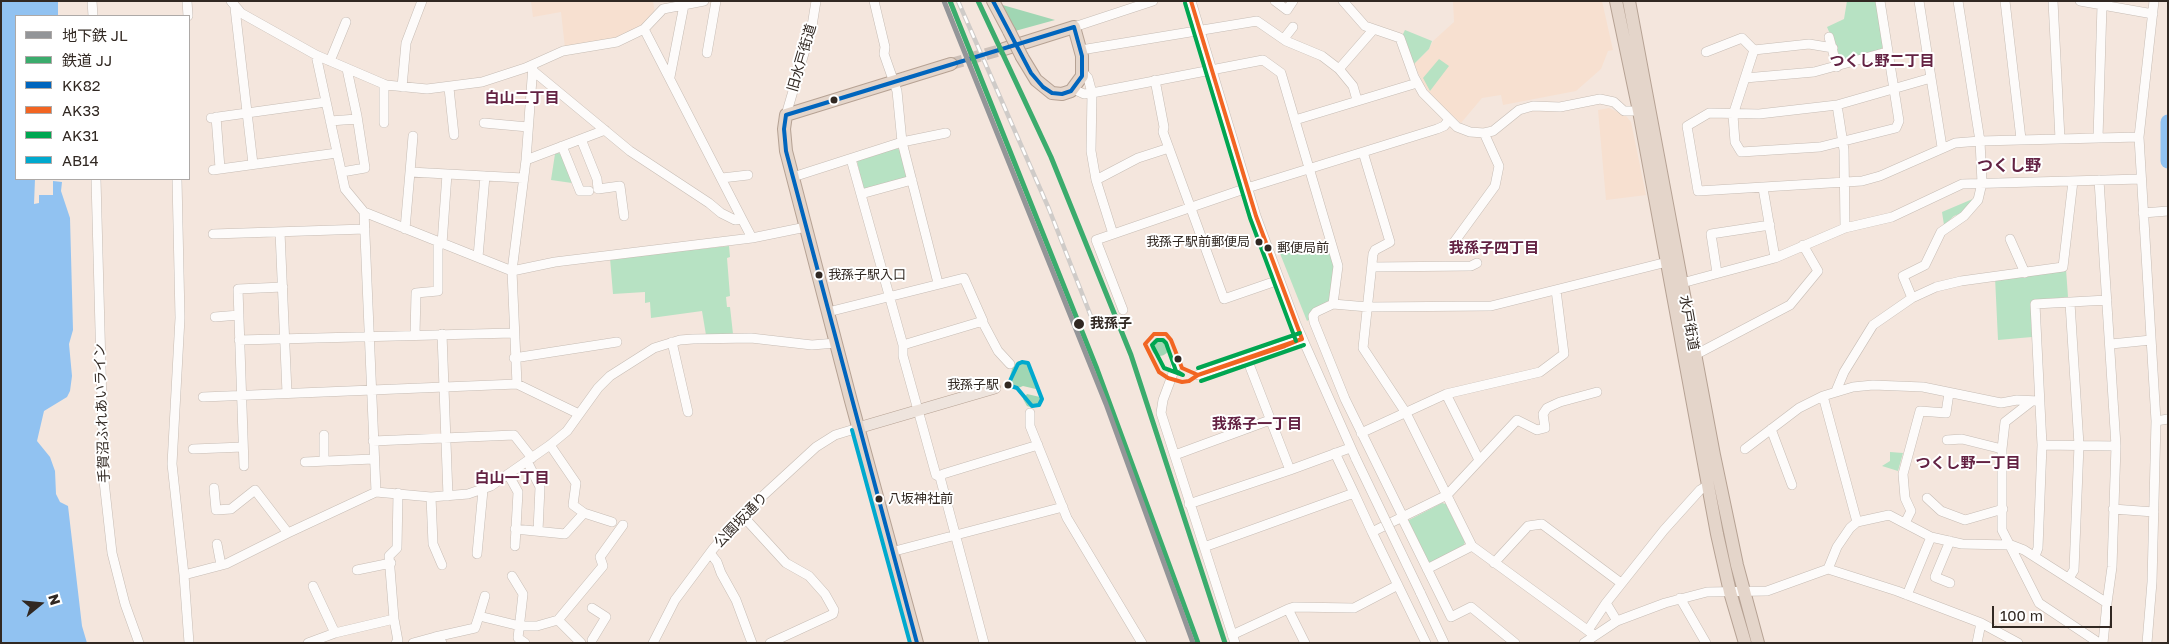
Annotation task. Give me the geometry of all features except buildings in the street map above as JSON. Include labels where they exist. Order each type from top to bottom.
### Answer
[{"type":"highway","points":[[993,1],[1009,31],[1022,57],[1036,80],[1047,90],[1062,94],[1074,89],[1082,71],[1081,50],[1074,27],[1004,49]]},
{"type":"highway","name":"水戸街道","points":[[1616,1],[1639,111],[1708,485],[1730,592],[1745,643]]},
{"type":"highway","name":"水戸街道","points":[[1629,1],[1732,543],[1758,643]]},
{"type":"highway","points":[[917,643],[858,428],[784,140],[786,115],[951,64]]},
{"type":"main road","points":[[858,428],[995,388]]},
{"type":"street","points":[[92,1],[93,15]]},
{"type":"street","points":[[187,1],[188,15]]},
{"type":"street","points":[[402,87],[406,43],[422,1]]},
{"type":"street","points":[[233,4],[316,55],[384,84],[427,89],[449,88],[482,82],[532,68],[563,51],[617,42],[644,29],[663,9],[704,1]]},
{"type":"street","points":[[707,53],[716,1]]},
{"type":"street","name":"旧水戸街道","points":[[786,115],[812,26],[816,1]]},
{"type":"street","points":[[874,1],[885,47],[884,54],[897,91],[902,142],[938,283]]},
{"type":"street","points":[[1074,27],[1153,1]]},
{"type":"street","points":[[1191,1],[1247,188],[1302,339],[1350,448],[1444,643]]},
{"type":"street","points":[[1276,1],[1287,10],[1293,1]]},
{"type":"street","points":[[1343,1],[1362,24],[1373,30],[1400,38],[1417,83],[1430,102],[1449,120],[1464,130],[1484,134],[1493,131],[1519,110],[1533,106],[1560,107],[1600,98],[1614,102],[1624,111],[1639,111]]},
{"type":"street","points":[[1754,50],[1733,115],[1735,142],[1741,152],[1820,147],[1896,128],[1899,121],[1880,1]]},
{"type":"street","points":[[1919,1],[1942,148]]},
{"type":"street","points":[[1912,298],[1903,276],[1925,265],[1941,232],[1964,216],[1976,204],[1982,183],[1980,141],[1958,1]]},
{"type":"street","points":[[2005,1],[2021,139]]},
{"type":"street","points":[[2053,1],[2060,139]]},
{"type":"street","points":[[2080,1],[2153,14]]},
{"type":"street","points":[[2147,643],[2152,582],[2156,421],[2139,138],[2154,1]]},
{"type":"street","points":[[233,4],[253,164]]},
{"type":"street","points":[[670,77],[684,4]]},
{"type":"street","points":[[2098,138],[2102,5]]},
{"type":"street","points":[[1081,50],[1257,21],[1286,41],[1322,56],[1339,69],[1353,86],[1357,100]]},
{"type":"street","points":[[330,61],[346,22]]},
{"type":"street","points":[[1286,41],[1286,36],[1293,27]]},
{"type":"street","points":[[644,29],[752,238]]},
{"type":"street","points":[[1339,69],[1373,30]]},
{"type":"street","points":[[1829,36],[1837,67]]},
{"type":"street","points":[[1706,52],[1742,38],[1754,50]]},
{"type":"street","points":[[1754,50],[1809,44],[1832,48]]},
{"type":"street","points":[[1745,78],[1814,72],[1887,52]]},
{"type":"street","points":[[316,55],[345,189],[364,212],[512,271],[555,262],[752,238],[806,227]]},
{"type":"street","points":[[1074,89],[1084,94],[1092,93],[1263,60],[1281,73],[1338,266],[1333,304]]},
{"type":"street","points":[[342,172],[365,168],[346,68]]},
{"type":"street","points":[[517,384],[514,358],[512,271],[526,160],[532,68]]},
{"type":"street","points":[[532,68],[630,151],[710,203],[721,214],[735,220],[742,219]]},
{"type":"street","points":[[1082,71],[1088,78],[1092,93],[1091,151],[1096,180],[1113,234]]},
{"type":"street","points":[[1931,78],[1837,105],[1790,112],[1733,115],[1709,113],[1687,126],[1698,191],[1844,184],[1880,176],[1955,143],[2021,139],[2139,138]]},
{"type":"street","points":[[1155,80],[1164,127],[1163,132],[1224,299],[1279,280]]},
{"type":"street","points":[[1294,120],[1417,83]]},
{"type":"street","points":[[384,84],[384,123]]},
{"type":"street","points":[[449,88],[454,135]]},
{"type":"street","points":[[326,102],[213,118],[216,169],[337,153]]},
{"type":"street","points":[[1837,105],[1843,142],[1844,228]]},
{"type":"street","points":[[330,121],[357,119]]},
{"type":"street","points":[[1123,310],[1096,240],[1247,188],[1437,129],[1444,126],[1449,120]]},
{"type":"street","points":[[484,123],[528,127]]},
{"type":"street","points":[[526,160],[605,130]]},
{"type":"street","points":[[793,177],[902,142],[946,133]]},
{"type":"street","points":[[1452,245],[1495,186],[1499,166],[1484,134]]},
{"type":"street","points":[[405,229],[413,136]]},
{"type":"street","points":[[581,139],[597,179],[598,189],[620,186],[624,216]]},
{"type":"street","points":[[562,146],[580,191],[589,191]]},
{"type":"street","points":[[1096,180],[1138,158],[1169,148]]},
{"type":"street","points":[[1363,152],[1390,242],[1374,250],[1363,348],[1406,413],[1472,546],[1591,632]]},
{"type":"street","points":[[851,159],[903,345],[903,356],[918,411],[936,475],[940,477],[984,643]]},
{"type":"street","points":[[410,172],[523,178]]},
{"type":"street","points":[[416,335],[416,293],[438,291],[440,243],[447,174]]},
{"type":"street","points":[[722,178],[748,175]]},
{"type":"street","points":[[478,257],[485,176]]},
{"type":"street","name":"手賀沼ふれあいライン","points":[[96,180],[104,481],[112,553],[125,604],[139,643]]},
{"type":"street","points":[[177,180],[180,318],[172,464],[189,643]]},
{"type":"street","points":[[861,194],[912,180]]},
{"type":"street","points":[[2035,401],[2005,422],[2002,449],[2002,530],[2038,603],[2101,643],[2112,567],[2116,446],[2111,344],[2099,180]]},
{"type":"street","points":[[1682,283],[1775,258],[1844,228],[1892,217],[1962,184],[2141,180]]},
{"type":"street","points":[[1836,391],[1844,372],[1873,325],[1912,298],[1936,287],[1961,280],[2063,268],[2074,181]]},
{"type":"street","points":[[1763,188],[1775,258]]},
{"type":"street","points":[[2143,212],[2168,211]]},
{"type":"street","points":[[364,212],[372,441],[376,492]]},
{"type":"street","points":[[1717,273],[1711,234],[1770,226]]},
{"type":"street","points":[[213,234],[365,229]]},
{"type":"street","points":[[280,232],[286,392]]},
{"type":"street","points":[[2010,239],[2025,273]]},
{"type":"street","points":[[1695,355],[1790,305],[1818,271],[1803,245]]},
{"type":"street","points":[[1515,643],[1471,607],[1451,617],[1361,433],[1313,316],[1316,312],[1333,304],[1368,307],[1491,306],[1667,262]]},
{"type":"street","points":[[1372,267],[1471,266],[1477,264]]},
{"type":"street","points":[[828,312],[964,278],[982,321],[998,351],[1010,364]]},
{"type":"street","points":[[244,466],[238,289],[283,287]]},
{"type":"street","points":[[1361,433],[1446,394],[1540,372],[1564,354],[1556,290]]},
{"type":"street","points":[[2035,556],[2038,548],[2042,445],[2035,401],[2035,304],[2107,300]]},
{"type":"street","points":[[2069,578],[2074,570],[2079,445],[2070,303]]},
{"type":"street","points":[[215,317],[239,315]]},
{"type":"street","points":[[903,345],[982,321]]},
{"type":"street","points":[[239,340],[513,333]]},
{"type":"street","points":[[442,334],[448,496]]},
{"type":"street","points":[[184,575],[221,566],[376,492],[398,492],[431,497],[483,490],[530,460],[567,431],[598,388],[610,376],[654,348],[672,342],[751,338],[812,345],[836,343]]},
{"type":"street","points":[[1198,375],[1302,339]]},
{"type":"street","points":[[2111,344],[2151,340]]},
{"type":"street","points":[[514,358],[617,342]]},
{"type":"street","points":[[672,342],[688,412]]},
{"type":"street","points":[[1247,359],[1290,470]]},
{"type":"street","points":[[1178,360],[1161,408],[1189,504],[1234,639],[1294,607],[1354,608],[1398,586]]},
{"type":"street","points":[[203,397],[286,392],[517,384],[579,414]]},
{"type":"street","points":[[1745,449],[1799,408],[1836,391],[1873,385],[1923,387],[2001,403],[2017,400],[2035,401]]},
{"type":"street","points":[[1372,532],[1447,495],[1517,420],[1538,430],[1546,428],[1543,414],[1547,408],[1560,402],[1597,392]]},
{"type":"street","points":[[1905,524],[1911,511],[1904,498],[1902,474],[1920,411],[1946,413],[1949,392]]},
{"type":"street","points":[[1446,394],[1479,460]]},
{"type":"street","points":[[1823,396],[1858,522]]},
{"type":"street","points":[[1030,413],[1030,426],[1063,507],[1138,642]]},
{"type":"street","points":[[2156,421],[2168,419]]},
{"type":"street","points":[[1175,455],[1270,420]]},
{"type":"street","name":"公園坂通り","points":[[654,643],[675,600],[710,553],[742,515],[816,447],[835,435],[858,428]]},
{"type":"street","points":[[1771,429],[1792,485]]},
{"type":"street","points":[[324,435],[324,461]]},
{"type":"street","points":[[372,441],[514,435],[530,460],[540,487],[538,531]]},
{"type":"street","points":[[1947,440],[1962,440],[2002,449]]},
{"type":"street","points":[[550,444],[576,483],[573,505],[584,513],[612,522]]},
{"type":"street","points":[[2042,445],[2116,446]]},
{"type":"street","points":[[940,477],[943,474],[1038,446]]},
{"type":"street","points":[[193,449],[243,447]]},
{"type":"street","points":[[1189,504],[1350,448]]},
{"type":"street","points":[[1335,453],[1426,643]]},
{"type":"street","points":[[305,462],[373,459]]},
{"type":"street","points":[[508,474],[518,492],[515,546]]},
{"type":"street","points":[[1584,643],[1606,603],[1621,583],[1669,524],[1700,490],[1708,485]]},
{"type":"street","points":[[214,488],[216,510],[231,509],[255,490],[288,533]]},
{"type":"street","points":[[477,554],[483,490]]},
{"type":"street","points":[[398,492],[397,548],[389,556],[394,619],[400,642]]},
{"type":"street","points":[[1204,547],[1354,493]]},
{"type":"street","points":[[431,497],[433,544],[442,565]]},
{"type":"street","points":[[1927,498],[1941,511],[1965,520],[2003,509]]},
{"type":"street","points":[[891,552],[1063,507]]},
{"type":"street","points":[[2113,509],[2154,512]]},
{"type":"street","points":[[516,529],[565,534],[584,513]]},
{"type":"street","points":[[742,515],[786,563],[809,576],[825,594],[834,610],[833,614],[770,643]]},
{"type":"street","points":[[1828,569],[1837,547],[1850,528],[1858,522],[1888,516],[1931,537],[1962,544],[2011,545],[2035,556],[2107,603]]},
{"type":"street","points":[[1494,563],[1528,526],[1542,524],[1621,583]]},
{"type":"street","points":[[479,616],[520,626],[537,626],[558,620],[602,566],[600,557],[623,526]]},
{"type":"street","points":[[1908,595],[1931,537]]},
{"type":"street","points":[[1946,584],[1935,577],[1950,541]]},
{"type":"street","points":[[217,544],[221,566]]},
{"type":"street","points":[[1427,569],[1472,546]]},
{"type":"street","points":[[710,553],[717,562],[720,573],[736,600],[752,643]]},
{"type":"street","points":[[357,570],[391,563]]},
{"type":"street","points":[[1591,632],[1617,620],[1680,598],[1707,592],[1767,591],[1828,569],[1908,595],[1981,623],[2018,643]]},
{"type":"street","points":[[512,576],[523,594],[518,638],[525,643]]},
{"type":"street","points":[[313,586],[335,633]]},
{"type":"street","points":[[412,643],[439,640],[475,628],[486,596]]},
{"type":"street","points":[[1680,598],[1706,643]]},
{"type":"street","points":[[1606,603],[1617,620]]},
{"type":"street","points":[[592,608],[606,616],[592,642]]},
{"type":"street","points":[[1288,609],[1305,643]]},
{"type":"street","points":[[313,642],[335,633],[394,619]]},
{"type":"street","points":[[558,620],[581,643]]},
{"type":"street","points":[[1977,643],[1981,623]]},
{"type":"shaded area","points":[[531,1],[653,1],[655,13],[647,24],[624,38],[565,48],[561,12],[533,17]]},
{"type":"shaded area","points":[[1453,1],[1602,1],[1613,50],[1608,51],[1601,69],[1576,91],[1503,105],[1501,95],[1482,98],[1461,123],[1436,101],[1424,85],[1414,64],[1429,49],[1433,41],[1454,22]]},
{"type":"shaded area","points":[[1609,108],[1626,116],[1631,122],[1646,195],[1606,200],[1598,110]]},
{"type":"green space","points":[[1847,1],[1877,1],[1884,46],[1881,49],[1844,61],[1840,58],[1832,33],[1830,34],[1827,27],[1844,19]]},
{"type":"green space","points":[[999,4],[1055,20],[1015,31]]},
{"type":"green space","points":[[1405,30],[1432,41],[1429,49],[1413,65],[1407,44],[1402,36]]},
{"type":"green space","points":[[1439,59],[1449,66],[1430,91],[1423,78]]},
{"type":"green space","points":[[896,148],[900,150],[907,177],[904,180],[866,191],[863,189],[857,161]]},
{"type":"green space","points":[[555,154],[562,154],[572,183],[551,180]]},
{"type":"green space","points":[[1975,198],[1964,212],[1954,216],[1944,225],[1942,212]]},
{"type":"green space","points":[[1315,240],[1317,246],[1327,244],[1334,266],[1330,300],[1311,311],[1310,319],[1307,321],[1279,251]]},
{"type":"green space","points":[[729,246],[730,257],[727,258],[730,296],[726,297],[727,307],[730,307],[733,334],[706,335],[702,311],[651,318],[650,302],[645,303],[645,292],[613,294],[610,258]]},
{"type":"green space","points":[[2066,269],[2068,297],[2031,301],[2032,337],[1998,340],[1995,277]]},
{"type":"green space","points":[[1160,338],[1166,341],[1169,347],[1166,353],[1160,356],[1154,353],[1151,347],[1154,341]]},
{"type":"green space","points":[[1018,361],[1023,361],[1031,367],[1040,390],[1023,386],[1016,389],[1007,386],[1013,366]]},
{"type":"green space","points":[[1027,394],[1040,397],[1041,403],[1033,408],[1027,406],[1023,399]]},
{"type":"green space","points":[[1890,452],[1903,453],[1898,471],[1882,466],[1890,461]]},
{"type":"green space","points":[[1442,503],[1446,504],[1465,542],[1463,547],[1427,564],[1407,521]]},
{"type":"water","points":[[1,1],[58,1],[58,15],[15,15],[15,180],[35,180],[34,204],[39,203],[39,195],[53,195],[53,181],[62,182],[61,191],[70,218],[73,330],[69,344],[72,376],[70,391],[67,397],[44,411],[37,441],[50,457],[55,471],[56,494],[60,502],[68,506],[82,626],[87,643],[1,643]]},
{"type":"waterway","points":[[2168,122],[2168,161]]},
{"type":"tunnel","points":[[951,64],[1004,49]]},
{"type":"railway","points":[[958,1],[1049,209],[1092,319]]},
{"type":"metro line","name":"JL","points":[[944,1],[1106,404],[1193,643]]},
{"type":"rail line","name":"JJ","points":[[950,1],[1097,369],[1198,643]]},
{"type":"rail line","name":"JJ","points":[[978,1],[1051,157],[1131,355],[1225,643]]},
{"type":"transit line","name":"KK82","points":[[993,1],[1031,73],[1043,87],[1052,93],[1062,94],[1071,91],[1082,76],[1082,56],[1074,27]]},
{"type":"transit line","name":"AK33","points":[[1191,1],[1256,216],[1302,339]]},
{"type":"transit line","name":"AK31","points":[[1185,3],[1250,218],[1296,341]]},
{"type":"transit line","name":"KK82","points":[[786,115],[1074,27]]},
{"type":"transit line","name":"KK82","points":[[786,115],[784,129],[786,151],[917,643]]},
{"type":"transit line","name":"AK31","points":[[1198,368],[1300,333]]},
{"type":"transit line","name":"AK33","points":[[1154,334],[1166,334],[1171,340],[1182,368],[1198,375],[1189,381],[1182,382],[1168,378],[1159,372],[1145,344],[1154,334]]},
{"type":"transit line","name":"AK33","points":[[1302,339],[1285,346],[1198,375],[1302,339]]},
{"type":"transit line","name":"AK31","points":[[1157,340],[1163,340],[1166,343],[1176,371],[1183,375],[1164,368],[1152,345],[1157,340]]},
{"type":"transit line","name":"AK31","points":[[1201,381],[1304,345]]},
{"type":"transit line","name":"AB14","points":[[1022,362],[1028,363],[1042,399],[1039,405],[1032,406],[1017,388],[1008,385],[1018,364],[1022,362]]},
{"type":"transit line","name":"AB14","points":[[852,430],[910,643]]},
{"type":"place","name":"我孫子駅前郵便局","points":[[1259,242]]},
{"type":"place","name":"郵便局前","points":[[1268,248]]},
{"type":"place","name":"我孫子駅入口","points":[[819,275]]},
{"type":"place","name":"我孫子","points":[[1079,324]]},
{"type":"place","name":"我孫子駅","points":[[1008,385]]},
{"type":"place","name":"八坂神社前","points":[[879,499]]},
{"type":"district","name":"つくし野二丁目","points":[[1882,61]]},
{"type":"district","name":"白山二丁目","points":[[522,98]]},
{"type":"district","name":"つくし野","points":[[2009,166]]},
{"type":"district","name":"我孫子四丁目","points":[[1494,248]]},
{"type":"district","name":"我孫子一丁目","points":[[1257,424]]},
{"type":"district","name":"つくし野一丁目","points":[[1968,463]]},
{"type":"district","name":"白山一丁目","points":[[512,478]]}]
